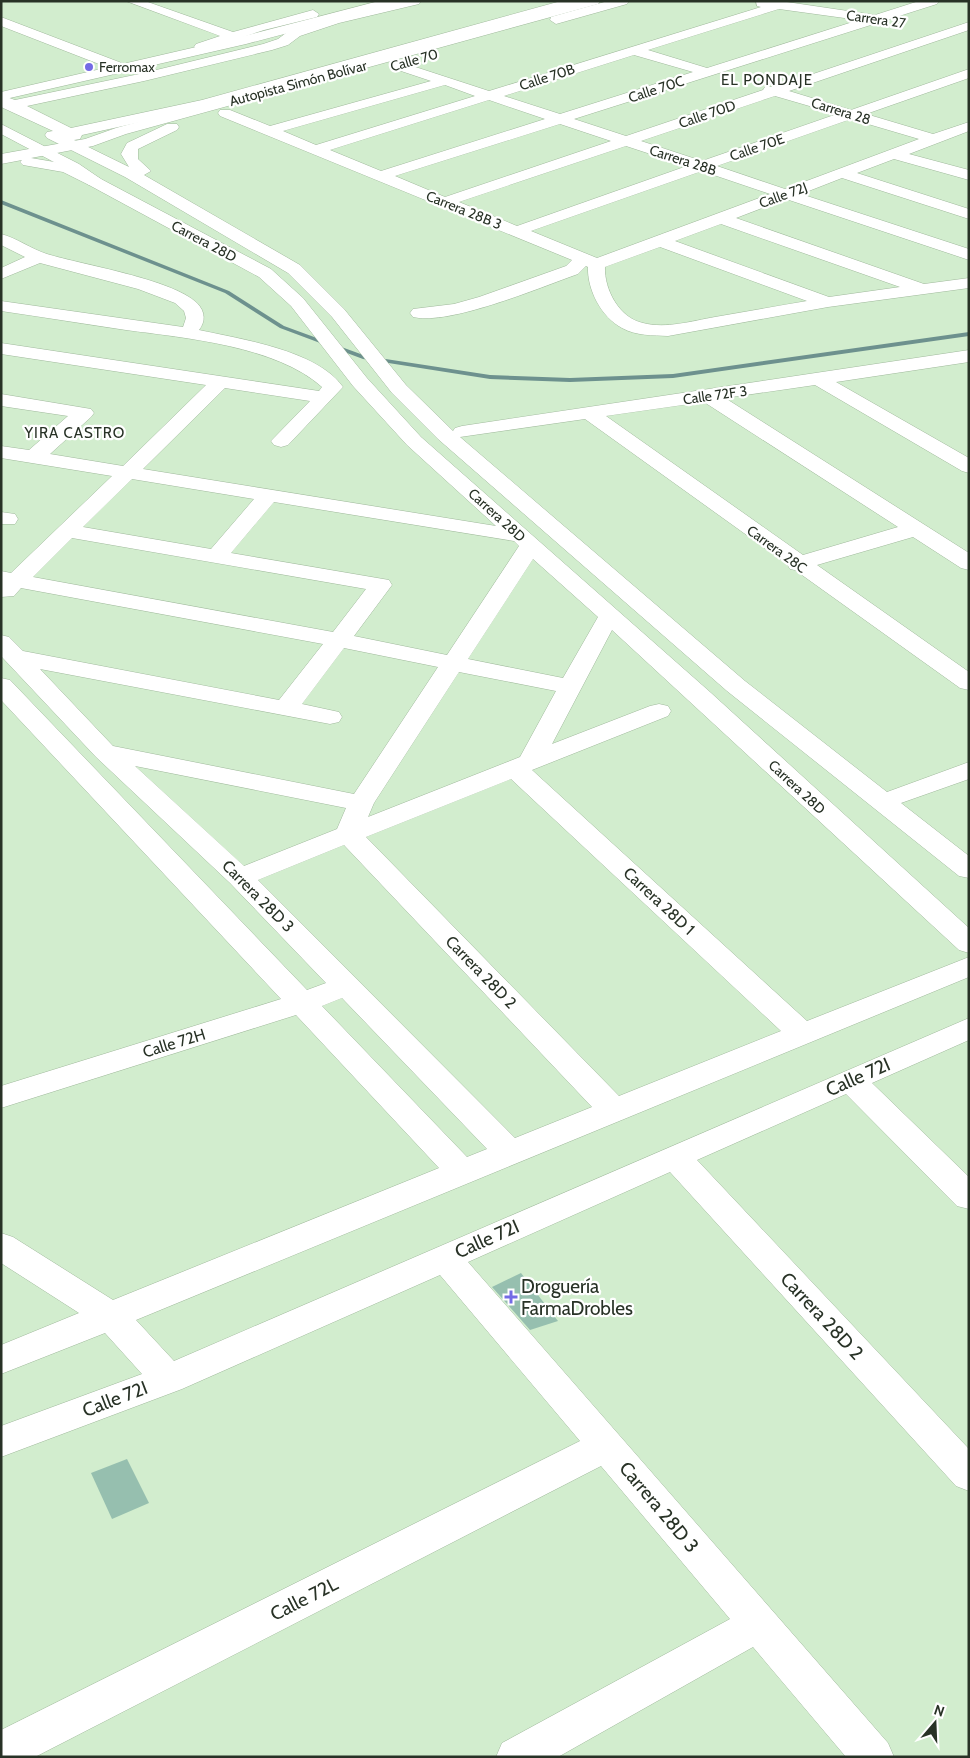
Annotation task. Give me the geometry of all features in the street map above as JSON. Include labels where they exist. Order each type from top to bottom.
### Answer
[{"type":"main road","points":[[132,1],[233,36]]},
{"type":"main road","points":[[168,58],[233,36],[360,1]]},
{"type":"main road","points":[[4,103],[122,68],[394,1]]},
{"type":"main road","points":[[4,103],[144,77],[267,47],[283,42],[295,33],[303,30],[415,1]]},
{"type":"main road","points":[[1,146],[56,143],[576,1]]},
{"type":"main road","name":"Autopista Simón Bolívar","points":[[1,160],[56,143],[122,131],[594,1]]},
{"type":"main road","name":"Calle 70","points":[[56,143],[172,126],[225,113],[623,1]]},
{"type":"main road","name":"Carrera 27","points":[[753,1],[905,24]]},
{"type":"main road","name":"Calle 70B","points":[[315,150],[632,50],[785,6],[809,1]]},
{"type":"main road","name":"Calle 70C","points":[[380,176],[933,1]]},
{"type":"main road","points":[[1,21],[122,68]]},
{"type":"main road","name":"Carrera 27","points":[[925,26],[962,32]]},
{"type":"main road","name":"Calle 70D","points":[[445,202],[774,91],[962,32],[969,26]]},
{"type":"main road","name":"Carrera 28","points":[[632,50],[852,114],[938,137],[969,143]]},
{"type":"main road","points":[[346,70],[391,67]]},
{"type":"main road","name":"Carrera 28B","points":[[391,67],[445,81],[969,255]]},
{"type":"main road","name":"Calle 70E","points":[[517,232],[969,73]]},
{"type":"main road","points":[[269,131],[445,81]]},
{"type":"main road","points":[[4,103],[56,143],[281,271],[318,307],[380,386],[428,438],[716,692],[969,922]]},
{"type":"main road","name":"Carrera 28B 3","points":[[225,113],[591,261]]},
{"type":"main road","points":[[143,171],[131,163],[128,154],[130,150],[137,143],[172,126]]},
{"type":"main road","name":"Calle 72J","points":[[419,313],[454,309],[485,301],[572,270],[591,261],[660,240],[969,126]]},
{"type":"main road","name":"Carrera 28D","points":[[1,128],[56,143],[143,171],[308,267],[347,315],[462,432],[752,681],[969,853]]},
{"type":"main road","points":[[56,143],[130,174],[294,269],[347,315],[380,386],[445,435],[736,686],[969,870]]},
{"type":"main road","name":"Carrera 28D","points":[[56,143],[95,182],[265,273],[297,302],[380,386],[414,441],[610,616],[969,944]]},
{"type":"main road","points":[[893,154],[969,175]]},
{"type":"main road","points":[[1,160],[67,168],[95,182]]},
{"type":"main road","points":[[841,173],[969,214]]},
{"type":"main road","points":[[720,218],[921,288]]},
{"type":"main road","points":[[1,239],[39,257],[106,274],[173,295],[191,306],[196,317],[194,328],[179,332],[144,358]]},
{"type":"main road","points":[[660,240],[828,302]]},
{"type":"main road","points":[[1,274],[39,257]]},
{"type":"main road","points":[[591,261],[596,281],[605,302],[627,324],[642,329],[668,331],[828,302],[969,283]]},
{"type":"main road","points":[[1,306],[179,332],[248,346],[324,377],[333,387],[281,441]]},
{"type":"main road","points":[[1,348],[144,358],[220,382],[324,397]]},
{"type":"main road","name":"Calle 72F 3","points":[[462,432],[587,412],[820,380],[969,356]]},
{"type":"main road","points":[[939,360],[969,376]]},
{"type":"main road","points":[[820,380],[969,466]]},
{"type":"main road","points":[[6,585],[67,531],[220,382]]},
{"type":"main road","points":[[708,396],[969,563]]},
{"type":"main road","points":[[1,400],[84,413],[34,457]]},
{"type":"main road","name":"Carrera 28C","points":[[587,412],[798,564],[969,683]]},
{"type":"main road","points":[[1,452],[526,541],[452,662],[361,802],[348,834]]},
{"type":"main road","points":[[217,556],[268,496]]},
{"type":"main road","points":[[798,564],[915,529]]},
{"type":"main road","points":[[67,531],[381,584],[286,708]]},
{"type":"main road","points":[[6,585],[338,640],[570,687]]},
{"type":"main road","points":[[523,765],[610,616]]},
{"type":"main road","points":[[8,650],[330,717]]},
{"type":"main road","name":"Carrera 28D 3","points":[[8,650],[105,752],[240,877],[510,1154]]},
{"type":"main road","points":[[1,685],[463,1173]]},
{"type":"main road","points":[[240,877],[659,711]]},
{"type":"main road","points":[[105,752],[361,802]]},
{"type":"main road","name":"Carrera 28D 1","points":[[523,765],[803,1034]]},
{"type":"main road","points":[[896,796],[969,770]]},
{"type":"main road","name":"Carrera 28D 2","points":[[348,834],[615,1111]]},
{"type":"main road","points":[[1,1360],[112,1317],[969,966]]},
{"type":"main road","name":"Calle 72H","points":[[1,1097],[301,1003],[346,986]]},
{"type":"main road","name":"Calle 72I","points":[[1,1442],[169,1379],[969,1028]]},
{"type":"main road","points":[[850,1080],[969,1197]]},
{"type":"main road","name":"Carrera 28D 2","points":[[675,1157],[969,1475]]},
{"type":"main road","points":[[1,1246],[112,1317],[169,1379]]},
{"type":"main road","name":"Carrera 28D 3","points":[[445,1258],[873,1757]]},
{"type":"main road","name":"Calle 72L","points":[[1,1752],[606,1446]]},
{"type":"main road","points":[[518,1757],[758,1624]]},
{"type":"building","points":[[521,1273],[558,1321],[530,1330],[492,1287]]},
{"type":"building","points":[[127,1459],[149,1503],[112,1519],[91,1473]]},
{"type":"waterway","points":[[1,202],[227,292],[282,327],[365,358],[490,377],[570,380],[673,376],[969,334]]},
{"type":"place","name":"Ferromax","points":[[89,67]]},
{"type":"place","name":"Droguería FarmaDrobles","points":[[511,1297]]},
{"type":"district","name":"EL PONDAJE","points":[[767,80]]},
{"type":"district","name":"YIRA CASTRO","points":[[75,433]]}]
